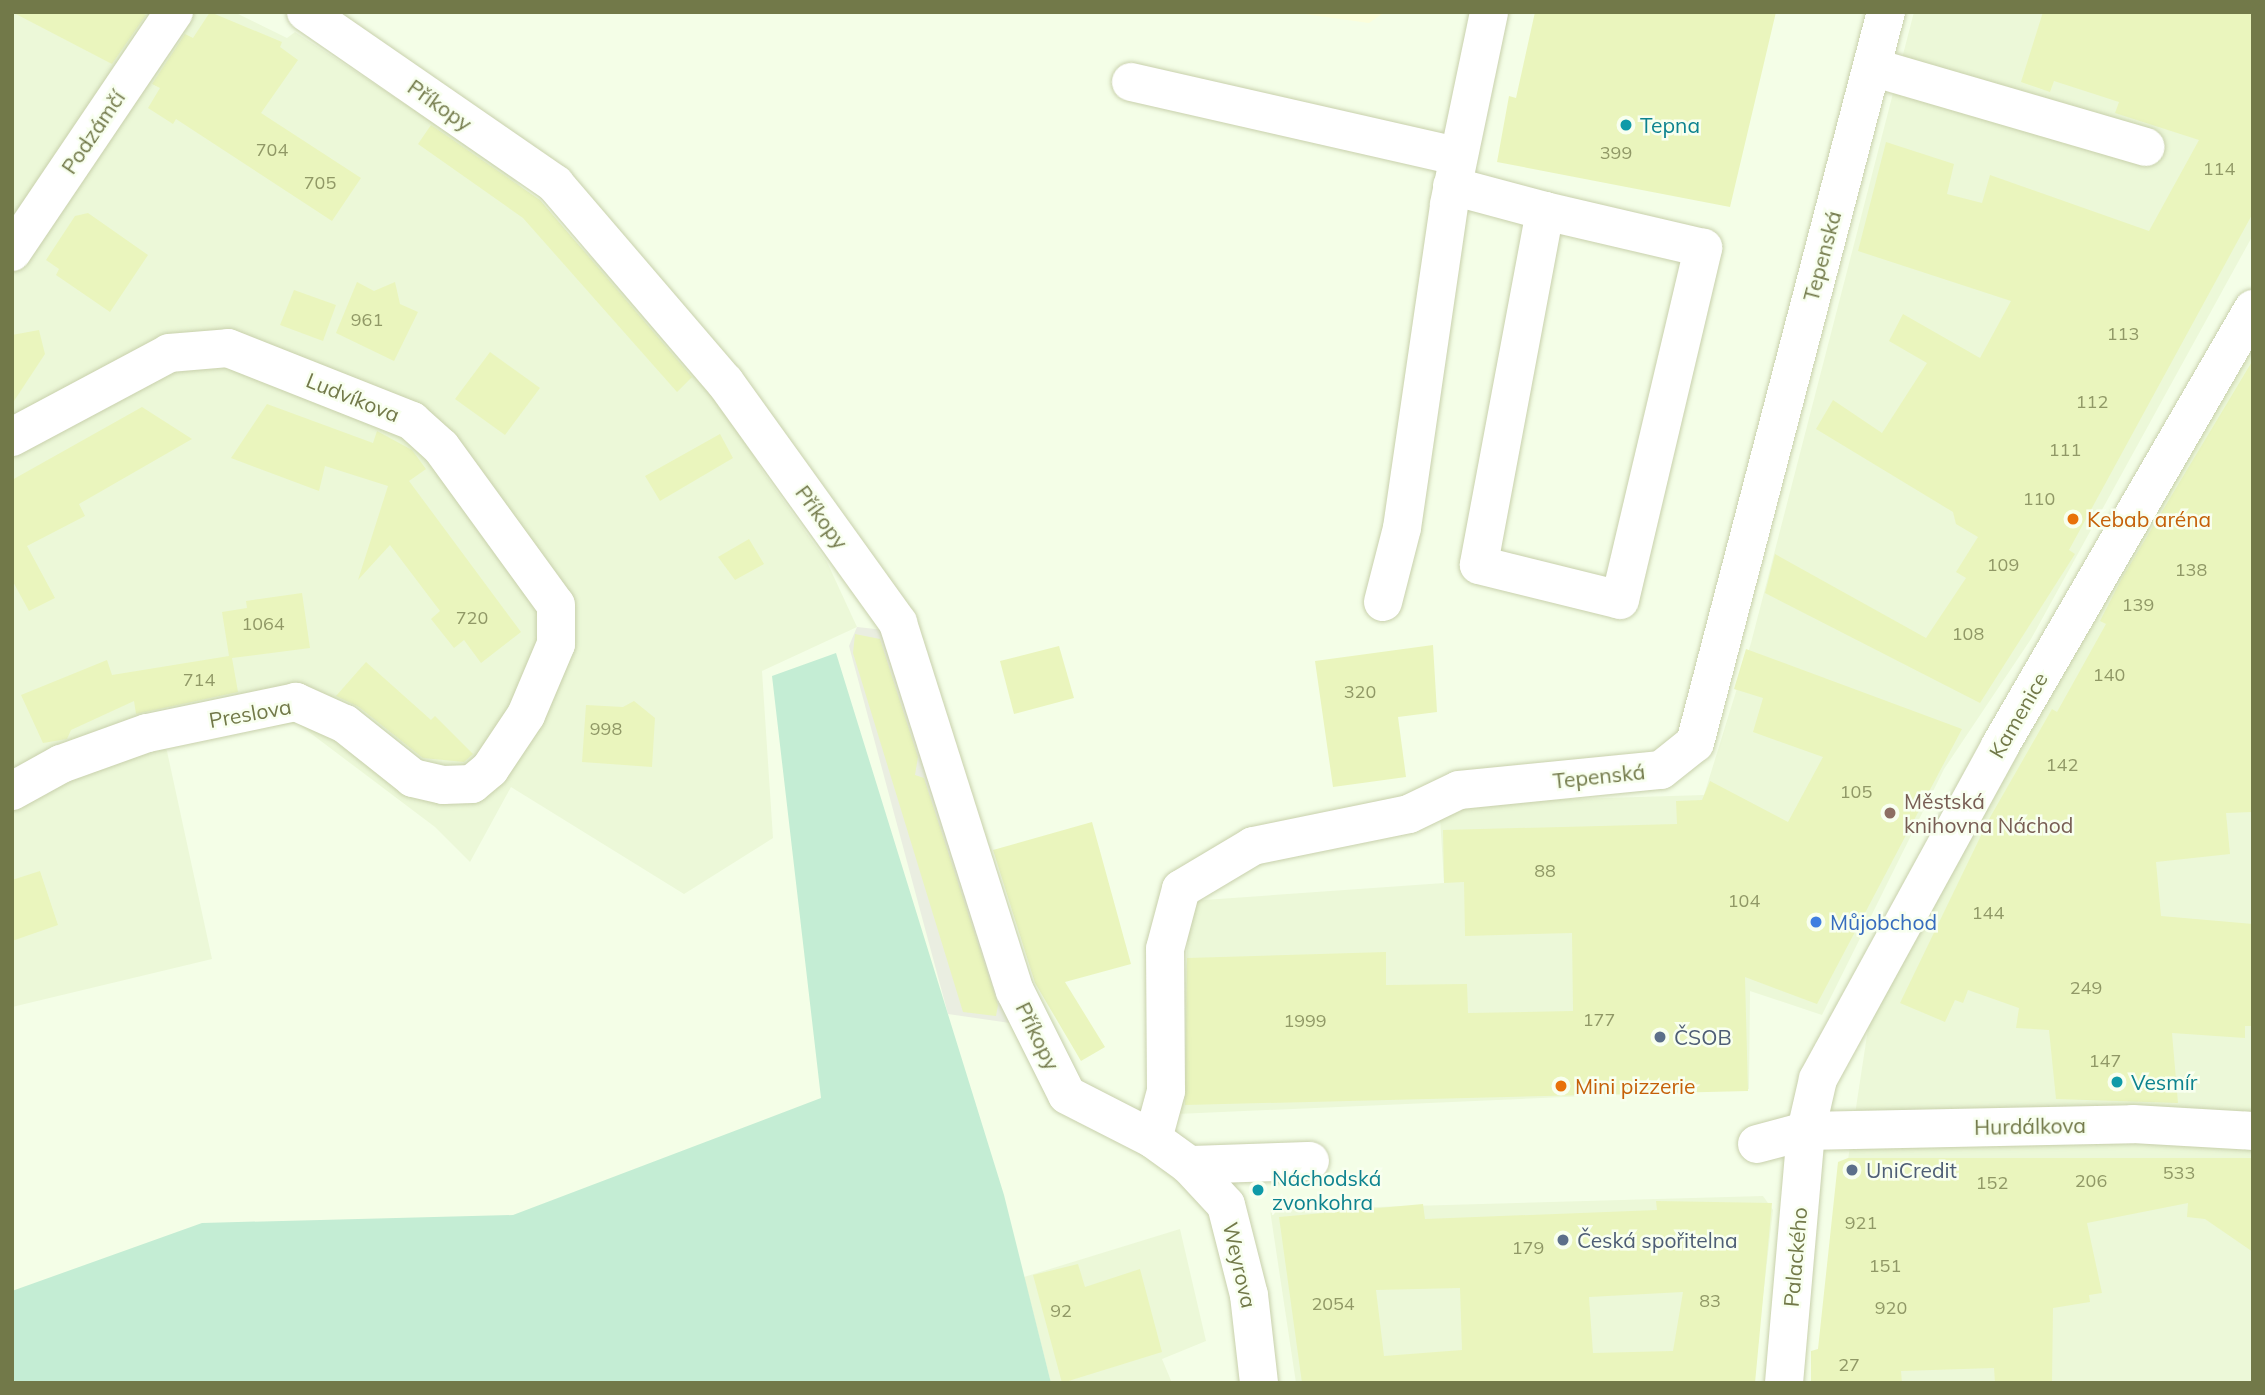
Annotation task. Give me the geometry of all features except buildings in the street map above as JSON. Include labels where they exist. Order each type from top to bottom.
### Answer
[{"type":"street","name":"Podzámčí","points":[[12,252],[174,12]]},
{"type":"street","name":"Příkopy","points":[[306,12],[555,184],[725,382],[898,623],[1015,991],[1067,1096],[1153,1139]]},
{"type":"street","points":[[1383,602],[1402,528],[1455,171],[1489,12]]},
{"type":"street","name":"Tepenská","points":[[1153,1139],[1166,1091],[1166,948],[1181,889],[1254,846],[1409,814],[1459,790],[1661,770],[1695,743],[1886,12]]},
{"type":"street","points":[[1871,67],[2146,148]]},
{"type":"street","points":[[1131,82],[1455,171],[1545,211],[1703,247],[1620,600],[1479,565],[1545,211]]},
{"type":"street","name":"Kamenice","points":[[1806,1131],[1818,1079],[2000,746],[2253,309]]},
{"type":"street","name":"Ludvíkova","points":[[12,437],[169,353],[198,347],[228,348],[412,421],[440,447],[556,605],[556,644],[526,715]]},
{"type":"street","name":"Preslova","points":[[12,791],[61,764],[147,733],[296,702],[345,724],[413,778],[443,785],[472,784],[490,769],[526,715]]},
{"type":"street","name":"Hurdálkova","points":[[1757,1144],[1806,1131],[2133,1124],[2253,1131]]},
{"type":"street","name":"Palackého","points":[[1784,1383],[1806,1131]]},
{"type":"street","name":"Weyrova","points":[[1153,1139],[1189,1165],[1226,1205],[1250,1295],[1258,1383]]},
{"type":"street","points":[[1189,1165],[1310,1161]]},
{"type":"shaded area","points":[[12,12],[234,12],[287,38],[295,32],[422,115],[437,102],[710,377],[763,472],[827,562],[857,627],[762,671],[773,838],[684,894],[511,787],[470,862],[435,827],[297,723],[165,742],[212,959],[12,1007]]},
{"type":"shaded area","points":[[1290,12],[1385,12],[1369,23]]},
{"type":"shaded area","points":[[1914,12],[2253,12],[2253,235],[2031,639],[1944,769],[1822,1015],[1750,991],[1749,1089],[1177,1114],[1190,901],[1444,883],[1440,817],[1472,802],[1704,795],[1751,643]]},
{"type":"shaded area","points":[[2253,339],[2253,1383],[1814,1383],[1873,996]]},
{"type":"shaded area","points":[[857,627],[903,632],[1010,1023],[948,1014],[849,646]]},
{"type":"shaded area","points":[[836,653],[1004,1195],[1051,1383],[12,1383],[12,1291],[202,1223],[513,1215],[821,1098],[772,676]]},
{"type":"shaded area","points":[[1763,1196],[1773,1210],[1753,1383],[1296,1383],[1270,1210]]},
{"type":"shaded area","points":[[1180,1229],[1206,1341],[1162,1359],[1172,1383],[1051,1383],[1024,1277]]},
{"type":"place","name":"Tepna","points":[[1626,125]]},
{"type":"place","name":"Kebab aréna","points":[[2073,519]]},
{"type":"place","name":"Městská knihovna Náchod","points":[[1890,813]]},
{"type":"place","name":"Můjobchod","points":[[1816,922]]},
{"type":"place","name":"ČSOB","points":[[1660,1037]]},
{"type":"place","name":"Vesmír","points":[[2117,1082]]},
{"type":"place","name":"Mini pizzerie","points":[[1561,1086]]},
{"type":"place","name":"UniCredit","points":[[1852,1170]]},
{"type":"place","name":"Náchodská zvonkohra","points":[[1258,1190]]},
{"type":"place","name":"Česká spořitelna","points":[[1563,1240]]}]
